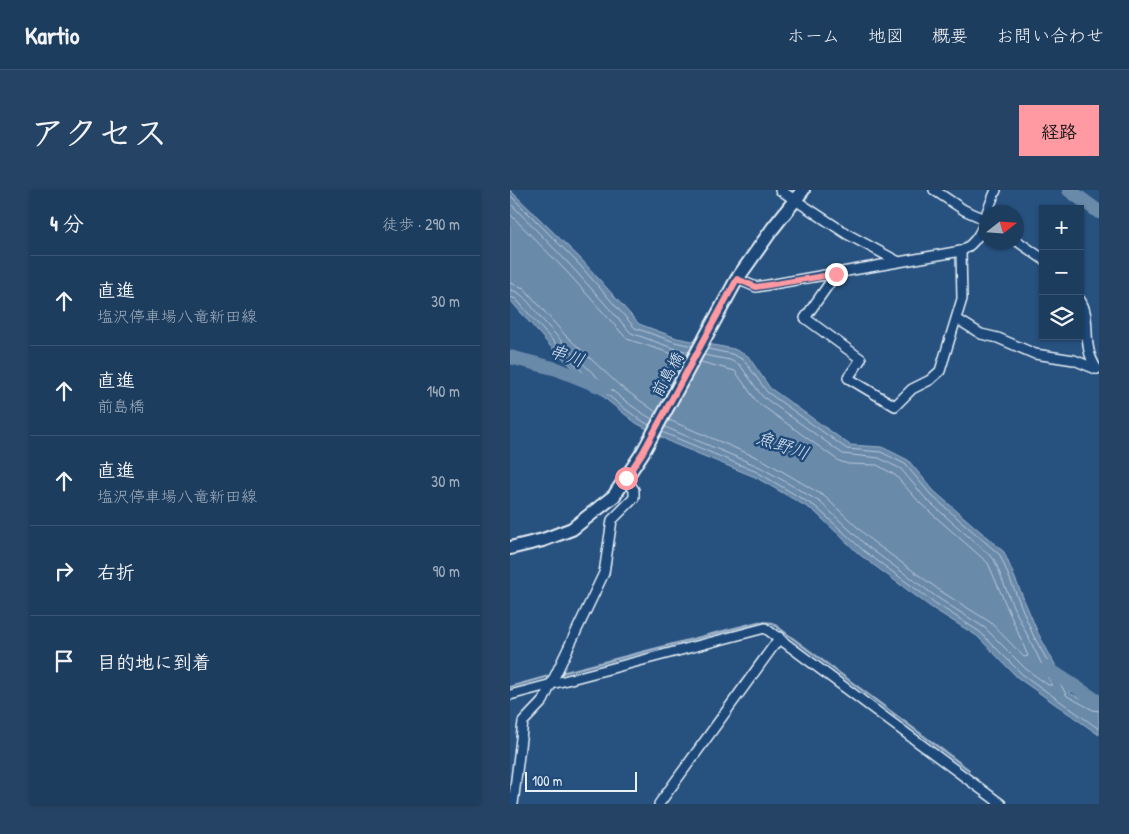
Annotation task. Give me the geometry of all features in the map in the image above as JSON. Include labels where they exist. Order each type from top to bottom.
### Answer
[{"type":"main road","name":"前島橋","points":[[510,548],[543,540],[572,528],[614,496],[643,452],[737,279],[803,190]]},
{"type":"street","points":[[780,190],[847,234],[897,261]]},
{"type":"street","points":[[934,190],[964,210],[979,214]]},
{"type":"street","points":[[990,205],[996,190]]},
{"type":"street","points":[[737,279],[756,287],[836,274],[897,261],[961,251],[970,246],[979,235]]},
{"type":"street","points":[[1024,246],[1039,256]]},
{"type":"street","points":[[836,274],[805,318],[860,360],[848,378],[895,406],[912,390],[930,380],[940,370],[962,299],[961,251]]},
{"type":"street","points":[[1084,314],[1086,347],[1098,370]]},
{"type":"street","points":[[957,319],[981,334],[998,338],[1035,354],[1074,360],[1098,370]]},
{"type":"street","points":[[513,804],[522,722],[543,701],[604,573],[612,520],[634,498],[634,490],[626,478]]},
{"type":"street","points":[[510,695],[765,628],[780,637],[1001,804]]},
{"type":"street","points":[[659,804],[780,637]]},
{"type":"water","points":[[510,190],[581,259],[639,324],[677,338],[734,349],[748,356],[770,388],[850,445],[882,447],[908,460],[934,491],[1004,552],[1038,633],[1071,694],[1099,706],[1099,735],[1018,678],[977,636],[932,608],[860,555],[814,511],[755,477],[672,443],[636,423],[608,401],[551,347],[510,300]]},
{"type":"waterway","points":[[1069,190],[1099,212]]},
{"type":"waterway","name":"串川","points":[[510,357],[557,369],[604,388]]},
{"type":"waterway","points":[[558,674],[759,622],[772,623],[969,770]]},
{"type":"waterway","name":"魚野川","points":[[1047,668],[1099,702]]},
{"type":"waterway","points":[[510,687],[553,675]]},
{"type":"route","points":[[626,478],[643,452],[737,279],[756,287],[836,274]]}]
